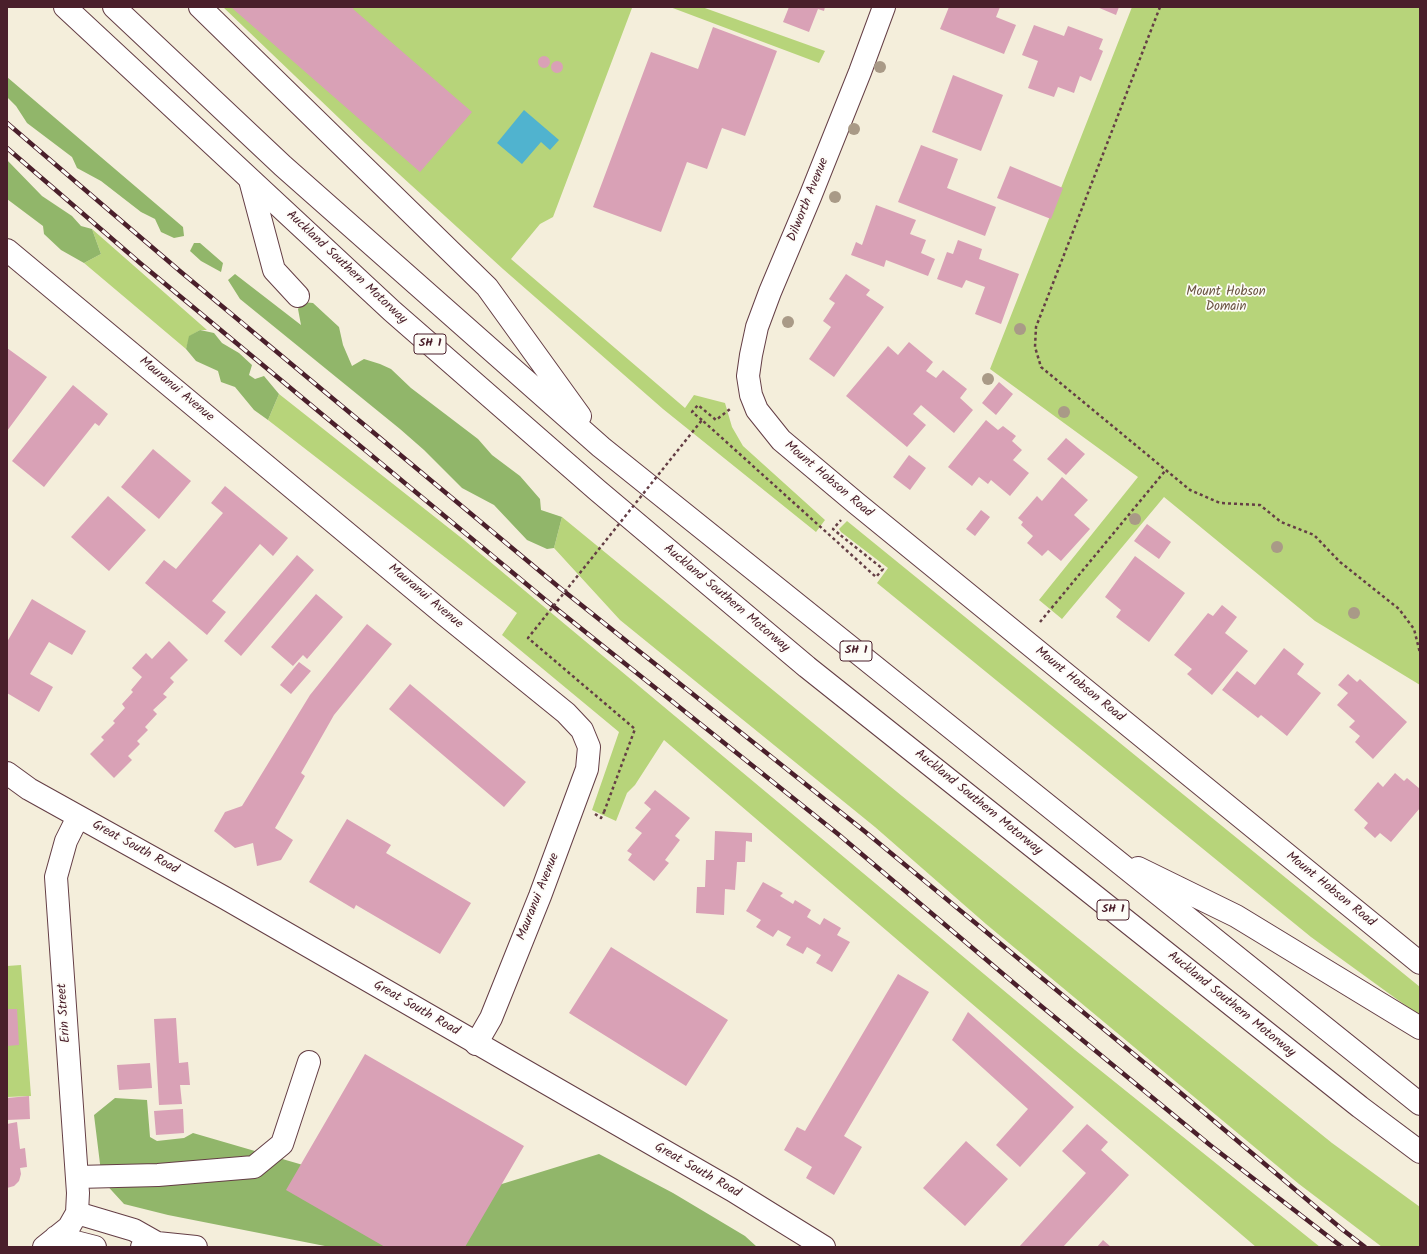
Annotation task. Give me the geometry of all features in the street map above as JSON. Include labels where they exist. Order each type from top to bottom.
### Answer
[{"type":"main road","name":"Auckland Southern Motorway","points":[[65,7],[404,322],[596,490],[807,667],[1354,1102],[1420,1152]]},
{"type":"main road","name":"SH 1","points":[[114,7],[283,166],[602,447],[1420,1104]]},
{"type":"main road","points":[[200,7],[488,287],[602,447]]},
{"type":"main road","name":"Dilworth Avenue","points":[[751,395],[748,376],[758,327],[770,292],[810,197],[884,7]]},
{"type":"main road","points":[[250,180],[274,270],[298,296]]},
{"type":"main road","name":"Mauranui Avenue","points":[[7,250],[432,604],[566,713],[582,730],[589,747],[587,769],[540,896],[491,1018],[476,1044]]},
{"type":"main road","name":"Mount Hobson Road","points":[[751,395],[757,410],[781,440],[1420,963]]},
{"type":"main road","name":"Great South Road","points":[[7,773],[29,789],[184,874],[476,1044],[732,1190],[824,1247]]},
{"type":"main road","name":"Erin Street","points":[[77,1212],[77,1177],[56,877],[66,841],[78,817]]},
{"type":"main road","points":[[1110,856],[1176,885],[1236,916],[1420,1028]]},
{"type":"main road","points":[[77,1177],[158,1175],[254,1167],[282,1144],[309,1062]]},
{"type":"main road","points":[[50,1242],[68,1227],[77,1212],[134,1230],[149,1245],[196,1247]]},
{"type":"main road","points":[[50,1242],[95,1247]]},
{"type":"path","points":[[1160,7],[1036,327],[1035,348],[1041,367],[1165,471],[1190,490],[1220,503],[1260,505],[1281,522],[1314,535],[1340,562],[1399,609],[1414,629],[1420,653]]},
{"type":"path","points":[[719,417],[716,420],[698,405],[692,412],[876,577],[883,569],[839,534]]},
{"type":"path","points":[[604,812],[634,729],[528,638],[702,420]]},
{"type":"path","points":[[1025,641],[1165,471]]},
{"type":"green space","points":[[223,7],[636,7],[632,8],[553,217],[540,224],[511,259],[685,408],[694,395],[725,403],[732,427],[743,446],[825,520],[816,532],[663,409],[503,269],[365,143]]},
{"type":"green space","points":[[670,7],[702,7],[825,51],[819,63]]},
{"type":"green space","name":"Mount Hobson Domain","points":[[1132,7],[1420,7],[1420,685],[1315,621],[1164,497],[1062,619],[1039,600],[1138,477],[990,369]]},
{"type":"green space","points":[[7,77],[183,227],[184,236],[174,238],[161,232],[155,219],[141,212],[101,181],[77,168],[72,157],[27,123],[16,106],[7,97]]},
{"type":"green space","points":[[7,160],[42,196],[72,216],[81,226],[92,229],[101,254],[84,263],[61,250],[44,234],[43,226],[7,199]]},
{"type":"green space","points":[[92,229],[207,330],[200,330],[190,336],[186,349],[84,263],[101,254]]},
{"type":"green space","points":[[194,243],[200,243],[223,263],[221,272],[201,261],[190,251]]},
{"type":"green space","points":[[235,274],[301,325],[298,309],[302,302],[313,303],[339,327],[343,345],[352,366],[364,359],[391,369],[411,388],[478,439],[492,455],[520,476],[540,499],[541,510],[562,517],[554,548],[547,549],[527,540],[494,505],[462,488],[424,450],[400,429],[240,299],[228,280]]},
{"type":"green space","points":[[200,330],[214,333],[222,343],[239,353],[252,365],[249,375],[255,379],[264,376],[279,394],[268,420],[254,410],[235,387],[221,382],[218,371],[196,361],[186,349],[189,336]]},
{"type":"green space","points":[[279,394],[464,540],[1075,1050],[1320,1247],[1256,1247],[664,740],[635,785],[627,793],[616,821],[592,810],[619,732],[502,635],[517,613],[268,420]]},
{"type":"green space","points":[[562,517],[902,796],[1332,1143],[1420,1207],[1420,1247],[1382,1247],[1299,1184],[986,924],[875,827],[620,620],[554,548]]},
{"type":"green space","points":[[847,521],[1420,987],[1420,1016],[1311,937],[877,583],[888,568],[841,532],[839,529]]},
{"type":"green space","points":[[21,965],[31,1096],[7,1097],[7,966]]},
{"type":"green space","points":[[115,1098],[147,1100],[150,1137],[157,1141],[184,1138],[193,1133],[437,1204],[599,1154],[673,1193],[745,1236],[757,1247],[330,1247],[168,1215],[124,1204],[102,1180],[94,1115]]},
{"type":"water","points":[[524,110],[559,140],[550,150],[541,142],[522,164],[497,143]]},
{"type":"building","points":[[354,7],[353,9],[472,112],[420,172],[232,8]]},
{"type":"building","points":[[789,7],[825,7],[824,11],[818,9],[809,32],[783,22]]},
{"type":"building","points":[[949,7],[1000,7],[996,17],[1016,25],[1004,54],[940,29]]},
{"type":"building","points":[[1097,7],[1119,7],[1116,15]]},
{"type":"building","points":[[1034,25],[1064,36],[1068,26],[1103,39],[1099,49],[1103,51],[1091,81],[1080,76],[1074,93],[1058,87],[1054,97],[1028,88],[1038,61],[1022,55]]},
{"type":"building","points":[[713,27],[777,51],[745,136],[722,128],[707,169],[687,162],[661,232],[593,207],[651,52],[698,69]]},
{"type":"building","points":[[546,56],[549,57],[549,67],[542,68],[539,67],[538,60],[539,57]]},
{"type":"building","points":[[555,61],[559,61],[563,67],[559,73],[555,73],[551,69],[551,65]]},
{"type":"building","points":[[953,75],[1003,95],[981,151],[932,132]]},
{"type":"building","points":[[921,145],[958,159],[947,188],[996,207],[985,236],[898,202]]},
{"type":"building","points":[[1010,166],[1063,188],[1051,219],[997,198]]},
{"type":"building","points":[[876,205],[916,220],[910,234],[926,240],[921,253],[935,259],[928,276],[886,260],[884,267],[851,255],[856,242],[862,245]]},
{"type":"building","points":[[958,240],[982,249],[979,259],[1019,274],[1001,324],[975,314],[985,287],[966,280],[962,288],[937,279],[947,252],[953,254]]},
{"type":"building","points":[[846,274],[870,290],[866,295],[884,307],[834,377],[809,359],[831,327],[823,321],[835,303],[829,299]]},
{"type":"building","points":[[909,342],[933,362],[926,371],[936,378],[943,370],[967,389],[960,398],[973,410],[954,433],[921,405],[913,414],[926,425],[907,447],[846,396],[888,346],[898,355]]},
{"type":"building","points":[[7,348],[47,377],[7,431]]},
{"type":"building","points":[[999,382],[1013,394],[996,415],[982,403]]},
{"type":"building","points":[[73,385],[108,414],[99,426],[95,423],[44,487],[12,461]]},
{"type":"building","points":[[986,420],[998,430],[1003,426],[1016,436],[1012,441],[1022,450],[1013,460],[1029,473],[1010,496],[991,480],[988,484],[979,477],[972,486],[948,467]]},
{"type":"building","points":[[1066,438],[1085,454],[1066,475],[1047,459]]},
{"type":"building","points":[[153,449],[191,481],[159,519],[121,487]]},
{"type":"building","points":[[909,455],[926,468],[910,490],[893,477]]},
{"type":"building","points":[[1062,477],[1088,500],[1074,515],[1090,529],[1061,561],[1048,550],[1042,556],[1027,543],[1033,536],[1021,525],[1023,522],[1018,518],[1037,496],[1042,501]]},
{"type":"building","points":[[225,486],[288,538],[273,556],[260,544],[212,601],[226,612],[207,635],[145,583],[164,560],[176,569],[223,513],[211,503]]},
{"type":"building","points":[[108,496],[146,530],[109,571],[71,537]]},
{"type":"building","points":[[981,510],[990,517],[975,536],[966,529]]},
{"type":"building","points":[[1147,524],[1171,542],[1159,559],[1134,541]]},
{"type":"building","points":[[297,555],[314,570],[241,656],[224,641]]},
{"type":"building","points":[[1135,556],[1185,593],[1149,642],[1116,617],[1121,610],[1105,597]]},
{"type":"building","points":[[316,594],[343,617],[307,659],[303,655],[293,666],[271,647]]},
{"type":"building","points":[[32,599],[86,631],[72,655],[49,642],[30,674],[53,687],[39,712],[7,693],[7,642]]},
{"type":"building","points":[[1222,605],[1237,617],[1225,633],[1248,651],[1212,695],[1187,674],[1192,669],[1174,655],[1208,613],[1213,616]]},
{"type":"building","points":[[367,624],[392,644],[334,715],[301,773],[305,776],[275,828],[293,840],[281,860],[257,866],[253,843],[235,848],[214,831],[225,812],[242,806],[310,695]]},
{"type":"building","points":[[169,641],[188,660],[170,678],[174,682],[163,694],[167,697],[153,710],[157,714],[145,727],[148,730],[137,741],[140,744],[128,756],[132,760],[114,778],[90,754],[104,740],[101,737],[115,723],[113,721],[125,708],[122,704],[133,692],[131,690],[142,677],[132,668],[146,653],[152,659]]},
{"type":"building","points":[[1284,648],[1304,664],[1297,674],[1321,693],[1287,736],[1261,715],[1258,718],[1222,690],[1237,671],[1255,685]]},
{"type":"building","points":[[299,662],[311,671],[291,694],[280,685]]},
{"type":"building","points":[[1348,674],[1357,682],[1360,679],[1407,722],[1373,759],[1355,742],[1360,736],[1349,727],[1355,721],[1337,705],[1348,693],[1338,685]]},
{"type":"building","points":[[410,684],[526,782],[504,807],[389,709]]},
{"type":"building","points":[[1395,773],[1404,781],[1407,778],[1420,789],[1420,808],[1391,842],[1380,833],[1375,838],[1364,828],[1368,823],[1354,810],[1378,782],[1383,787]]},
{"type":"building","points":[[655,790],[690,818],[675,836],[680,840],[665,860],[669,863],[654,881],[628,860],[632,854],[627,851],[642,833],[635,828],[651,809],[644,803]]},
{"type":"building","points":[[347,819],[391,845],[386,853],[471,903],[440,954],[356,905],[354,909],[309,882]]},
{"type":"building","points":[[715,831],[752,833],[752,842],[746,841],[745,862],[737,862],[735,890],[725,889],[724,915],[696,913],[697,887],[705,887],[706,860],[714,860]]},
{"type":"building","points":[[763,882],[783,893],[780,896],[793,904],[795,900],[811,910],[807,917],[820,925],[824,918],[841,928],[837,935],[850,942],[832,972],[816,963],[821,955],[807,947],[803,954],[786,945],[791,937],[778,930],[773,937],[756,927],[761,920],[746,911]]},
{"type":"building","points":[[611,947],[728,1020],[686,1086],[569,1013]]},
{"type":"building","points":[[898,974],[929,992],[844,1136],[862,1147],[834,1195],[806,1178],[812,1167],[784,1150],[797,1127],[805,1131]]},
{"type":"building","points":[[7,1009],[17,1009],[19,1045],[7,1046]]},
{"type":"building","points":[[968,1012],[1074,1107],[1020,1167],[996,1145],[1028,1109],[952,1040]]},
{"type":"building","points":[[176,1018],[179,1063],[188,1062],[190,1085],[180,1085],[182,1104],[159,1105],[154,1019]]},
{"type":"building","points":[[365,1054],[524,1146],[465,1247],[385,1247],[286,1190]]},
{"type":"building","points":[[150,1063],[152,1088],[119,1090],[117,1065]]},
{"type":"building","points":[[29,1096],[30,1119],[7,1120],[7,1098]]},
{"type":"building","points":[[183,1109],[184,1133],[156,1135],[154,1111]]},
{"type":"building","points":[[17,1122],[20,1149],[25,1148],[27,1167],[20,1168],[21,1174],[19,1181],[14,1186],[7,1188],[7,1124]]},
{"type":"building","points":[[1087,1124],[1108,1142],[1101,1150],[1129,1175],[1063,1247],[1019,1247],[1086,1173],[1062,1151]]},
{"type":"building","points":[[966,1141],[1008,1179],[965,1226],[923,1188]]},
{"type":"building","points":[[1103,1240],[1111,1247],[1097,1247]]},
{"type":"railway","points":[[7,123],[181,272],[560,588],[863,830],[1365,1247]]},
{"type":"railway","points":[[7,148],[140,263],[548,602],[838,834],[1035,1001],[1210,1145],[1342,1247]]}]
